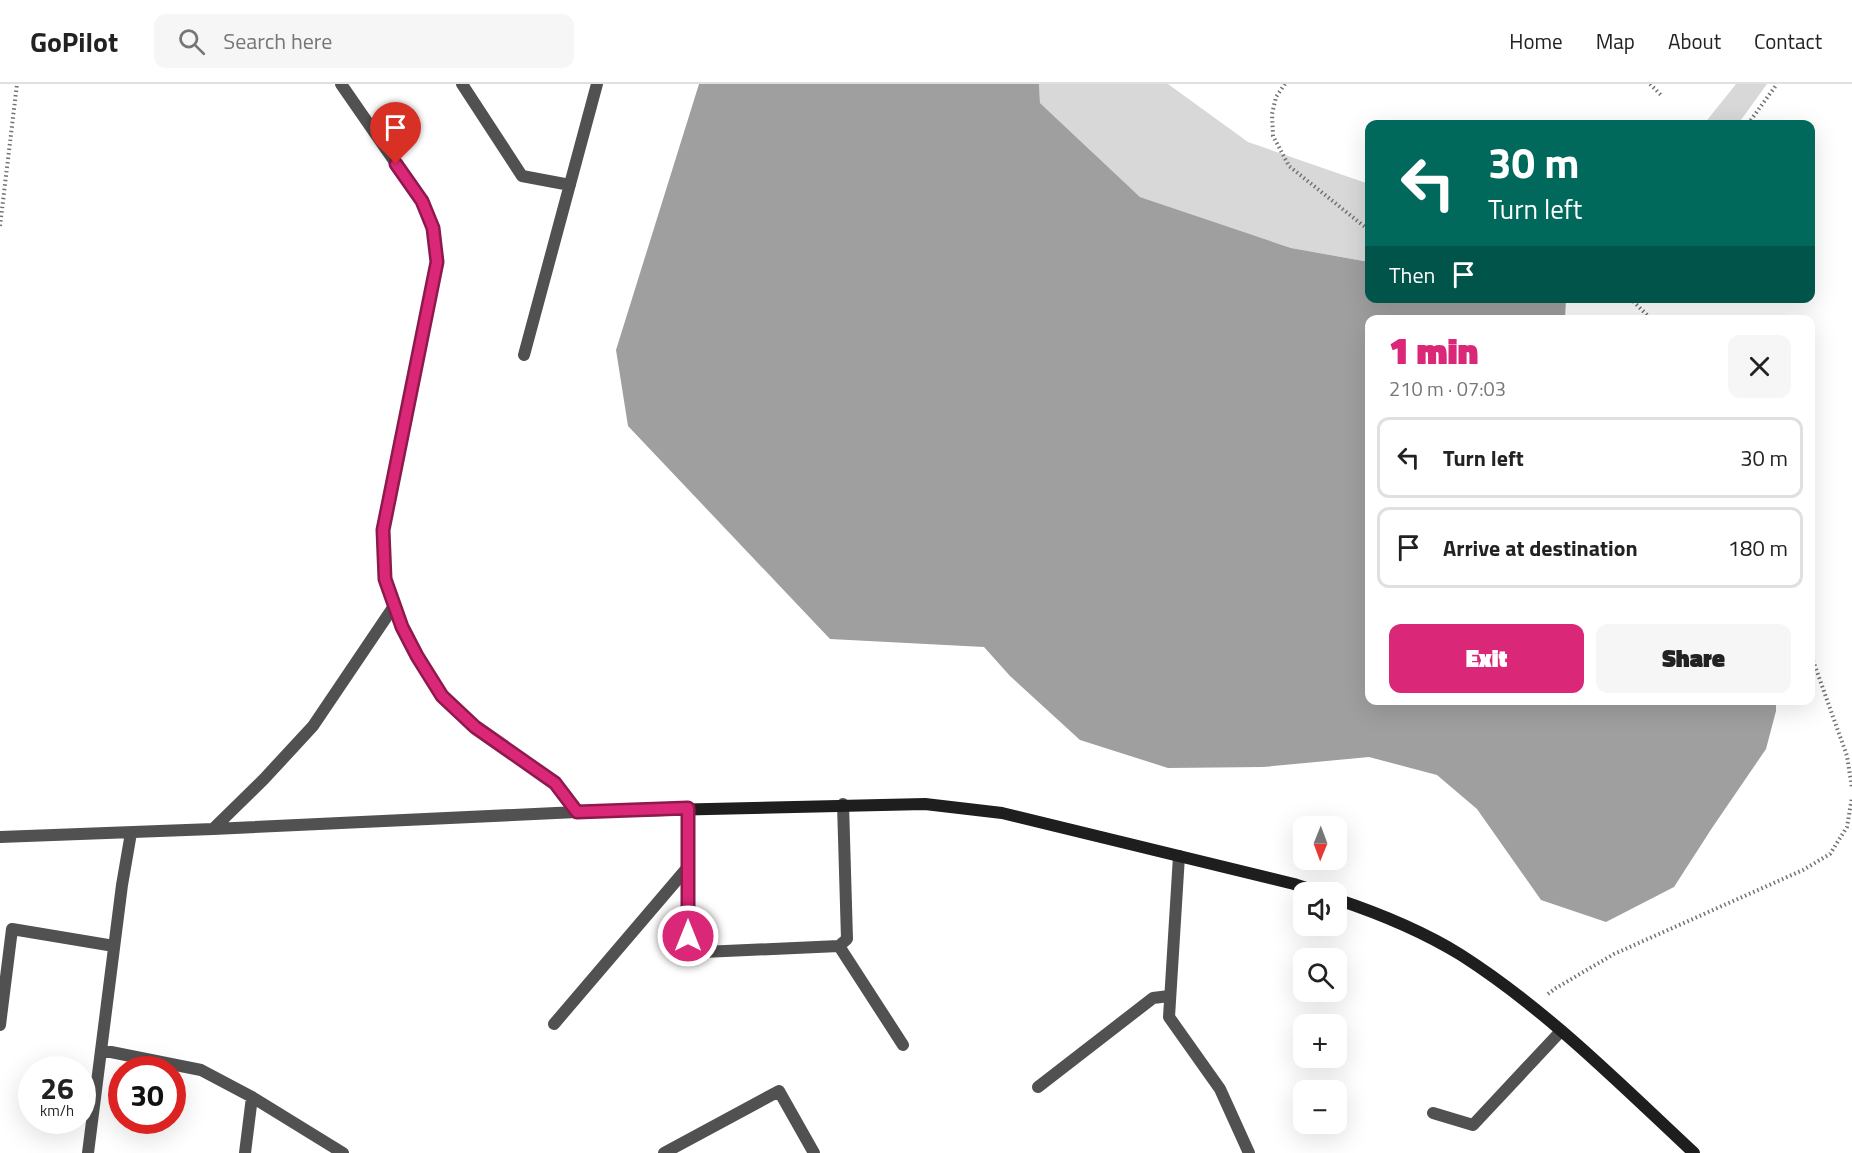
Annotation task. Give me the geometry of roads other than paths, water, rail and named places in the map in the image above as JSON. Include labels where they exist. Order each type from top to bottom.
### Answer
[{"type":"street","points":[[341,84],[422,201],[433,228],[437,262],[383,530],[385,579],[402,627],[442,696],[475,727],[555,783],[577,812]]},
{"type":"street","points":[[462,84],[522,176],[570,184]]},
{"type":"street","points":[[524,355],[597,84]]},
{"type":"street","points":[[213,830],[313,726],[394,606]]},
{"type":"street","points":[[688,808],[688,936],[703,952],[839,946],[847,939],[843,804]]},
{"type":"street","points":[[0,837],[213,830],[688,808],[925,804],[1002,813],[1293,884]]},
{"type":"street","points":[[88,1153],[122,885],[131,833]]},
{"type":"street","points":[[1179,856],[1169,1017],[1220,1089],[1249,1153]]},
{"type":"street","points":[[554,1024],[688,867]]},
{"type":"street","points":[[1347,902],[1380,913],[1460,954],[1533,1007],[1690,1152]]},
{"type":"street","points":[[0,1025],[12,929],[114,946]]},
{"type":"street","points":[[839,946],[903,1045]]},
{"type":"street","points":[[1038,1087],[1153,998],[1169,996]]},
{"type":"street","points":[[1433,1113],[1473,1125],[1561,1031]]},
{"type":"street","points":[[101,1050],[201,1070],[252,1097],[343,1153]]},
{"type":"street","points":[[664,1153],[779,1091],[814,1153]]},
{"type":"street","points":[[245,1153],[252,1097]]}]
